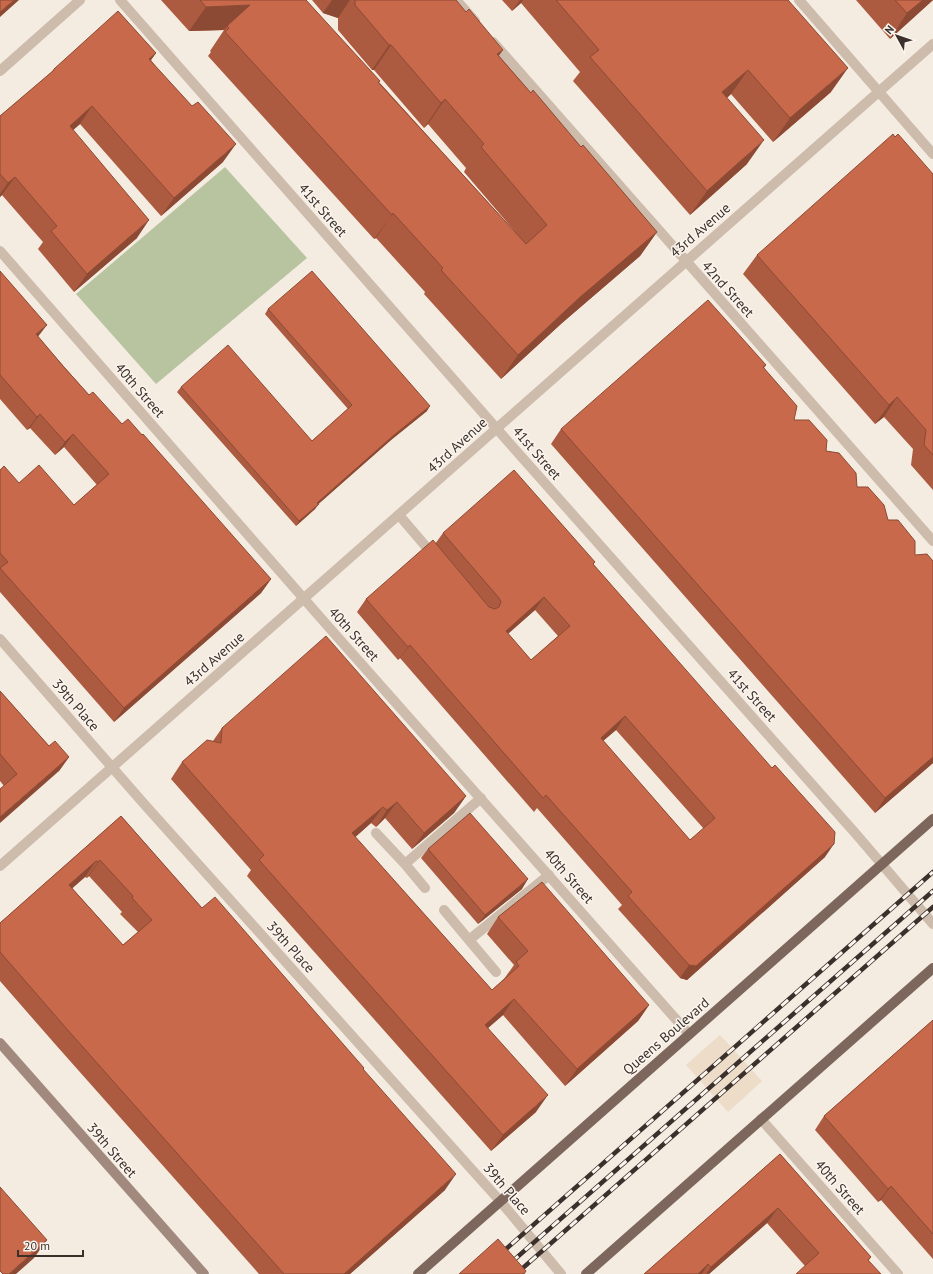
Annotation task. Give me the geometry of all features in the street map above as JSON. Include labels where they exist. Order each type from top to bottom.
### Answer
[{"type":"main road","name":"Queens Boulevard","points":[[418,1274],[933,819]]},
{"type":"main road","points":[[586,1274],[933,968]]},
{"type":"main road","name":"39th Street","points":[[0,1043],[204,1274]]},
{"type":"street","points":[[0,71],[80,0]]},
{"type":"street","name":"41st Street","points":[[120,0],[496,429],[882,864],[933,924]]},
{"type":"street","name":"42nd Street","points":[[456,0],[933,541]]},
{"type":"street","points":[[799,0],[933,154]]},
{"type":"street","name":"43rd Avenue","points":[[0,866],[933,44]]},
{"type":"street","name":"40th Street","points":[[0,251],[689,1034]]},
{"type":"street","points":[[398,515],[442,565]]},
{"type":"street","name":"39th Place","points":[[0,639],[112,767],[501,1202],[561,1274]]},
{"type":"street","points":[[406,864],[481,798]]},
{"type":"street","points":[[376,833],[406,864],[425,888]]},
{"type":"street","points":[[469,940],[549,874]]},
{"type":"street","points":[[444,910],[496,972]]},
{"type":"street","name":"40th Street","points":[[761,1119],[898,1274]]},
{"type":"green space","points":[[225,167],[307,258],[156,384],[76,294]]},
{"type":"shaded area","points":[[720,1035],[762,1081],[728,1112],[686,1065]]},
{"type":"building","points":[[0,0],[14,0],[0,12]]},
{"type":"building","points":[[200,0],[306,0],[380,81],[378,82],[526,244],[547,225],[481,147],[484,144],[445,99],[441,103],[355,5],[355,0],[456,0],[466,12],[469,9],[503,50],[497,54],[531,93],[533,90],[581,147],[583,145],[657,232],[579,298],[518,355],[441,270],[443,268],[393,213],[392,215],[225,32],[229,28],[227,26],[250,5],[206,7]]},
{"type":"building","points":[[556,0],[788,0],[848,68],[790,118],[748,70],[722,92],[764,140],[707,191],[590,57],[599,50]]},
{"type":"building","points":[[895,0],[923,0],[907,13]]},
{"type":"building","points":[[118,11],[156,53],[149,59],[192,106],[198,102],[236,144],[174,198],[92,106],[70,126],[149,220],[87,274],[51,231],[57,226],[15,177],[8,183],[0,174],[0,116],[54,70]]},
{"type":"building","points":[[893,134],[895,137],[898,134],[933,174],[933,455],[924,445],[926,430],[897,397],[889,405],[757,255]]},
{"type":"building","points":[[0,271],[47,325],[36,334],[63,366],[89,395],[93,392],[122,424],[128,419],[142,435],[143,434],[271,579],[124,708],[0,568],[8,562],[0,553],[0,470],[4,466],[19,483],[39,465],[74,505],[109,474],[73,434],[65,442],[40,414],[37,417],[0,375]]},
{"type":"building","points":[[312,271],[430,406],[394,435],[317,503],[319,504],[299,521],[181,387],[228,345],[312,441],[352,405],[268,309]]},
{"type":"building","points":[[708,300],[766,365],[763,367],[797,406],[794,420],[809,420],[827,440],[826,451],[839,453],[856,473],[857,487],[868,487],[884,505],[888,520],[898,520],[915,541],[915,555],[927,554],[933,561],[933,757],[885,798],[561,429]]},
{"type":"building","points":[[514,470],[595,562],[593,564],[772,768],[775,765],[835,832],[834,844],[696,966],[689,965],[628,896],[632,892],[546,795],[543,798],[410,645],[408,647],[366,599],[433,540],[489,607],[495,609],[499,607],[501,602],[499,598],[443,533]],"holes":[[[544,597],[570,626],[531,660],[506,631]],[[625,716],[715,818],[690,840],[601,738]]]},
{"type":"building","points":[[326,636],[466,796],[424,833],[397,802],[387,810],[383,807],[352,833],[492,990],[519,966],[516,962],[528,951],[498,917],[542,882],[649,1005],[577,1069],[514,999],[485,1025],[548,1095],[503,1135],[259,860],[264,855],[182,762],[207,740],[221,743],[222,728]]},
{"type":"building","points":[[0,691],[49,746],[55,741],[69,757],[0,817],[0,789],[17,774],[0,754]]},
{"type":"building","points":[[470,813],[528,879],[485,915],[428,849]]},
{"type":"building","points":[[121,816],[202,908],[215,897],[364,1068],[363,1069],[456,1174],[344,1274],[284,1274],[0,952],[0,923]],"holes":[[[100,860],[133,896],[132,898],[152,920],[123,945],[69,885],[96,861],[98,862]]]},
{"type":"building","points":[[933,1020],[933,1234],[891,1186],[888,1189],[824,1116]]},
{"type":"building","points":[[780,1154],[871,1257],[868,1260],[881,1274],[796,1274],[819,1253],[778,1208],[711,1267],[708,1264],[698,1274],[644,1274]]},
{"type":"building","points":[[0,1187],[47,1240],[9,1274],[3,1274],[0,1271]]},
{"type":"building","points":[[498,1239],[526,1271],[524,1274],[459,1274]]},
{"type":"railway","points":[[498,1256],[933,872]]},
{"type":"railway","points":[[498,1274],[933,891]]},
{"type":"railway","points":[[516,1274],[933,907]]}]
